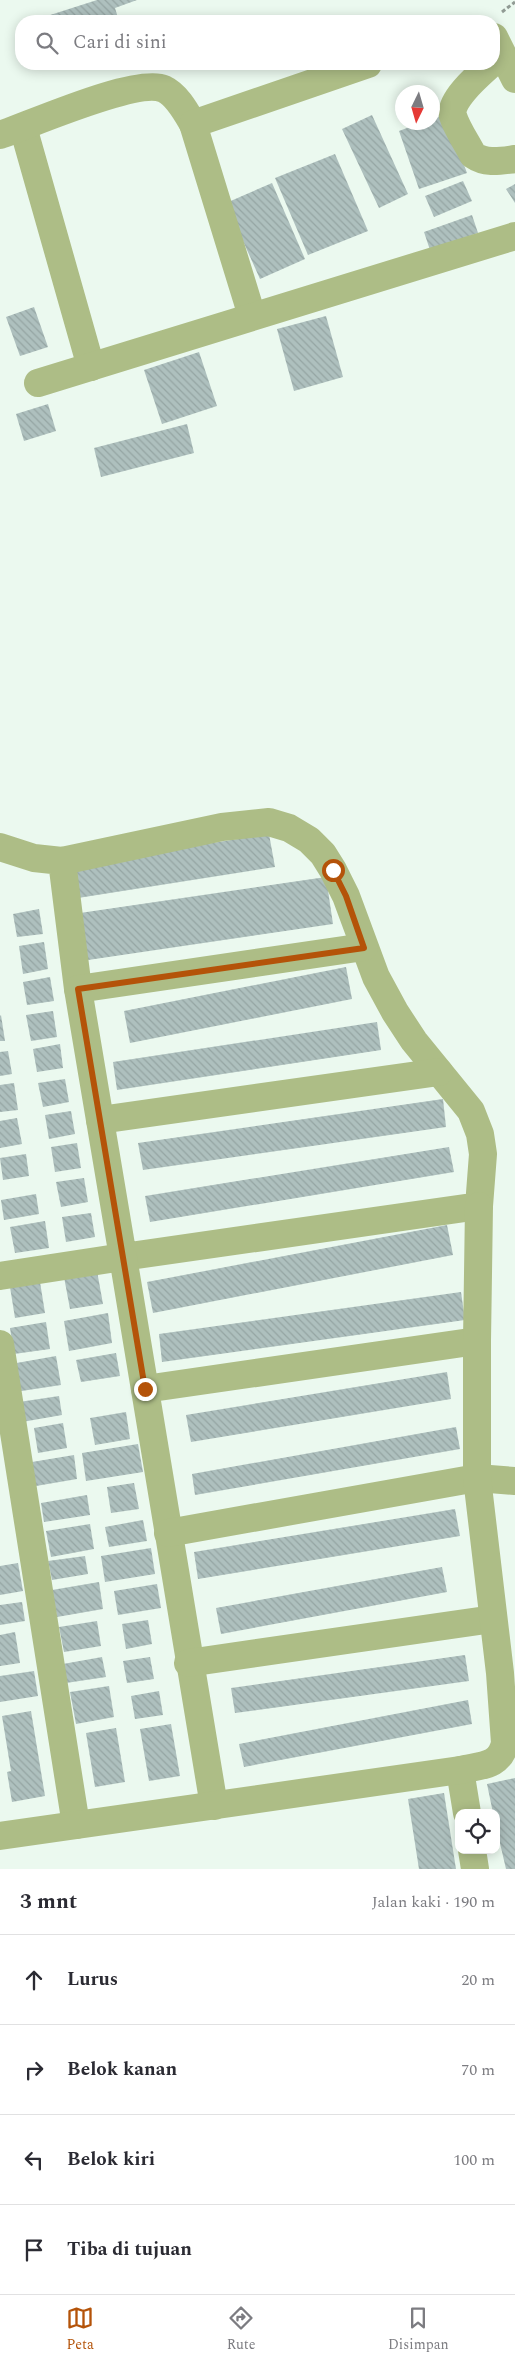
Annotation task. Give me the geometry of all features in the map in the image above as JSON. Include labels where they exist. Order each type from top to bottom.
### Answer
[{"type":"street","points":[[500,60],[515,79]]},
{"type":"street","points":[[194,124],[351,70]]},
{"type":"street","points":[[481,70],[454,104],[452,115],[473,155],[492,162],[515,159]]},
{"type":"street","points":[[90,366],[11,131],[121,92],[144,86],[165,89],[176,99],[194,124],[252,316]]},
{"type":"street","points":[[38,383],[515,236]]},
{"type":"street","points":[[0,847],[34,858],[62,861],[222,827],[269,822],[289,828],[309,840],[323,854],[346,896],[364,948],[395,1012],[414,1041],[471,1111],[480,1134],[483,1154],[476,1341],[477,1478],[493,1619],[508,1672],[505,1743],[503,1753],[497,1761],[460,1770],[0,1836]]},
{"type":"street","points":[[62,861],[78,989],[145,1389],[188,1663],[214,1806]]},
{"type":"street","points":[[78,989],[364,948]]},
{"type":"street","points":[[100,1120],[439,1072]]},
{"type":"street","points":[[0,1276],[480,1206]]},
{"type":"street","points":[[145,1389],[476,1341]]},
{"type":"street","points":[[0,1344],[76,1825]]},
{"type":"street","points":[[168,1533],[477,1478],[515,1481]]},
{"type":"street","points":[[188,1663],[493,1619]]},
{"type":"street","points":[[460,1770],[466,1809]]},
{"type":"street","points":[[473,1854],[475,1869]]},
{"type":"building","points":[[97,0],[137,0],[115,8],[117,15],[50,15]]},
{"type":"building","points":[[372,115],[408,194],[379,208],[342,129]]},
{"type":"building","points":[[446,115],[467,173],[419,189],[399,131],[440,130],[440,117]]},
{"type":"building","points":[[335,154],[368,231],[308,255],[275,178]]},
{"type":"building","points":[[463,181],[472,201],[434,217],[425,196]]},
{"type":"building","points":[[272,183],[305,259],[260,279],[226,203]]},
{"type":"building","points":[[515,184],[515,203],[506,189]]},
{"type":"building","points":[[472,215],[478,233],[430,250],[424,232]]},
{"type":"building","points":[[34,307],[48,347],[20,356],[6,317]]},
{"type":"building","points":[[326,316],[343,377],[294,391],[277,329]]},
{"type":"building","points":[[199,352],[217,406],[162,424],[144,370]]},
{"type":"building","points":[[48,404],[56,431],[24,441],[16,414]]},
{"type":"building","points":[[187,424],[194,453],[101,477],[94,448]]},
{"type":"building","points":[[269,834],[275,867],[78,898],[73,865]]},
{"type":"building","points":[[326,877],[333,924],[88,960],[80,913]]},
{"type":"building","points":[[39,909],[43,934],[17,937],[13,914]]},
{"type":"building","points":[[44,942],[48,969],[23,974],[19,946]]},
{"type":"building","points":[[346,967],[352,999],[130,1043],[124,1011]]},
{"type":"building","points":[[50,977],[54,1001],[27,1005],[23,982]]},
{"type":"building","points":[[53,1011],[57,1037],[31,1041],[26,1015]]},
{"type":"building","points":[[1,1015],[5,1041],[0,1041]]},
{"type":"building","points":[[377,1022],[381,1050],[117,1090],[113,1062]]},
{"type":"building","points":[[60,1044],[63,1068],[37,1072],[33,1049]]},
{"type":"building","points":[[8,1051],[12,1074],[0,1076],[0,1052]]},
{"type":"building","points":[[65,1079],[69,1102],[43,1107],[38,1083]]},
{"type":"building","points":[[14,1083],[18,1110],[0,1112],[0,1085]]},
{"type":"building","points":[[443,1099],[446,1127],[143,1170],[138,1143]]},
{"type":"building","points":[[71,1111],[75,1134],[49,1139],[45,1115]]},
{"type":"building","points":[[17,1118],[22,1144],[0,1148],[0,1121]]},
{"type":"building","points":[[77,1143],[81,1168],[55,1172],[51,1147]]},
{"type":"building","points":[[449,1147],[454,1172],[150,1222],[145,1196]]},
{"type":"building","points":[[26,1154],[29,1176],[3,1180],[0,1158]]},
{"type":"building","points":[[84,1178],[88,1202],[61,1207],[56,1182]]},
{"type":"building","points":[[36,1194],[39,1214],[4,1220],[1,1200]]},
{"type":"building","points":[[91,1213],[95,1237],[66,1242],[62,1217]]},
{"type":"building","points":[[45,1221],[49,1248],[15,1253],[10,1227]]},
{"type":"building","points":[[447,1225],[453,1255],[153,1313],[147,1282]]},
{"type":"building","points":[[97,1271],[103,1304],[70,1309],[64,1277]]},
{"type":"building","points":[[40,1282],[45,1313],[15,1318],[10,1287]]},
{"type":"building","points":[[461,1292],[465,1320],[162,1362],[159,1334]]},
{"type":"building","points":[[108,1313],[112,1343],[69,1351],[64,1321]]},
{"type":"building","points":[[46,1322],[50,1349],[14,1354],[10,1328]]},
{"type":"building","points":[[116,1353],[120,1376],[81,1382],[76,1360]]},
{"type":"building","points":[[56,1356],[61,1385],[15,1392],[11,1364]]},
{"type":"building","points":[[447,1372],[451,1399],[191,1442],[186,1415]]},
{"type":"building","points":[[59,1396],[62,1415],[22,1422],[19,1402]]},
{"type":"building","points":[[126,1412],[130,1439],[95,1445],[90,1418]]},
{"type":"building","points":[[63,1423],[67,1448],[38,1453],[34,1428]]},
{"type":"building","points":[[456,1427],[460,1449],[195,1495],[192,1474]]},
{"type":"building","points":[[138,1444],[143,1472],[86,1481],[82,1453]]},
{"type":"building","points":[[74,1455],[77,1479],[36,1486],[32,1462]]},
{"type":"building","points":[[134,1483],[139,1509],[111,1513],[107,1487]]},
{"type":"building","points":[[87,1495],[90,1515],[44,1522],[41,1503]]},
{"type":"building","points":[[455,1509],[460,1536],[198,1579],[194,1552]]},
{"type":"building","points":[[143,1520],[147,1541],[109,1547],[105,1527]]},
{"type":"building","points":[[90,1524],[94,1549],[51,1557],[46,1531]]},
{"type":"building","points":[[151,1548],[155,1574],[105,1582],[101,1556]]},
{"type":"building","points":[[85,1556],[88,1574],[52,1580],[48,1561]]},
{"type":"building","points":[[18,1563],[23,1591],[0,1595],[0,1566]]},
{"type":"building","points":[[442,1567],[447,1592],[221,1634],[216,1608]]},
{"type":"building","points":[[99,1582],[103,1609],[57,1617],[52,1590]]},
{"type":"building","points":[[157,1584],[161,1608],[118,1615],[114,1591]]},
{"type":"building","points":[[22,1602],[25,1621],[0,1625],[0,1605]]},
{"type":"building","points":[[148,1620],[152,1644],[126,1649],[122,1624]]},
{"type":"building","points":[[97,1621],[101,1646],[64,1652],[59,1627]]},
{"type":"building","points":[[15,1632],[20,1663],[0,1666],[0,1635]]},
{"type":"building","points":[[465,1655],[469,1681],[235,1713],[231,1688]]},
{"type":"building","points":[[102,1657],[106,1677],[66,1683],[63,1664]]},
{"type":"building","points":[[150,1657],[154,1679],[127,1683],[123,1661]]},
{"type":"building","points":[[34,1671],[38,1696],[0,1702],[0,1676]]},
{"type":"building","points":[[109,1686],[114,1717],[76,1724],[70,1692]]},
{"type":"building","points":[[159,1691],[163,1715],[135,1719],[131,1696]]},
{"type":"building","points":[[468,1700],[472,1724],[244,1767],[239,1744]]},
{"type":"building","points":[[31,1711],[45,1796],[12,1802],[7,1772],[11,1771],[2,1716]]},
{"type":"building","points":[[171,1724],[180,1776],[149,1781],[140,1729]]},
{"type":"building","points":[[116,1728],[125,1782],[95,1787],[86,1733]]},
{"type":"building","points":[[515,1778],[515,1869],[506,1869],[500,1843],[500,1809],[492,1809],[487,1784]]},
{"type":"building","points":[[444,1793],[456,1869],[419,1869],[408,1799]]},
{"type":"route","points":[[145,1389],[78,989],[364,948],[346,896],[333,870]]}]
